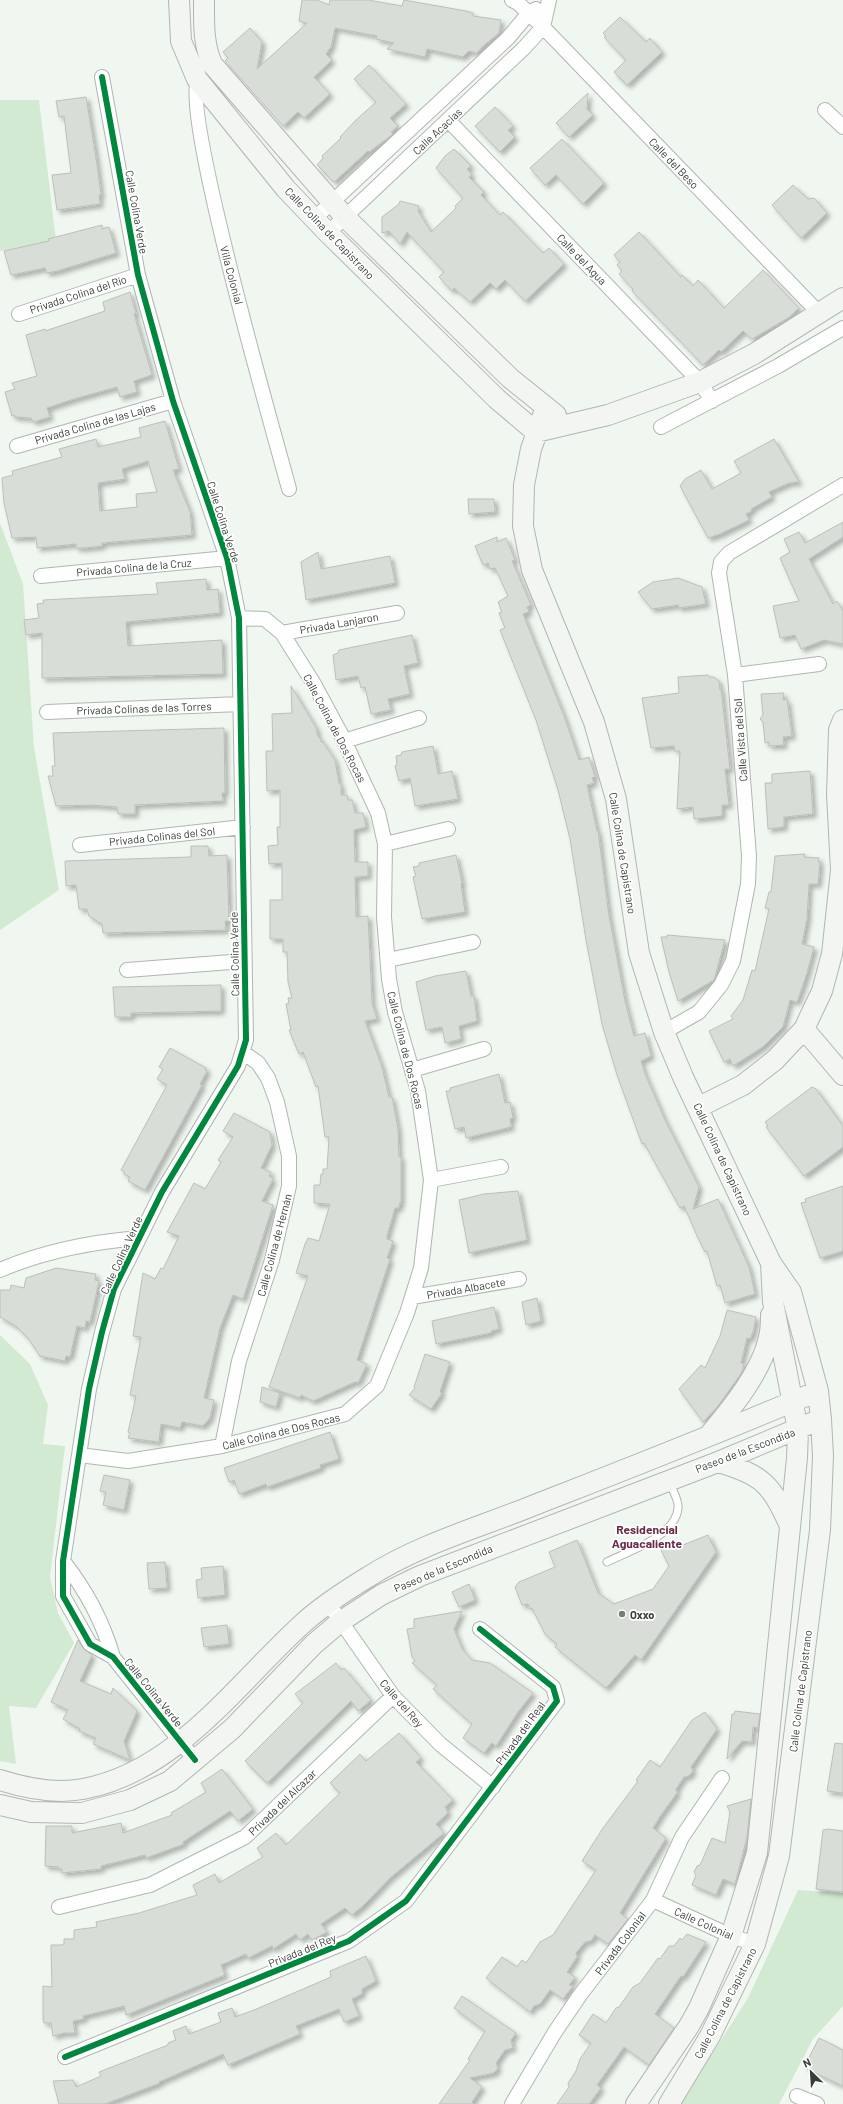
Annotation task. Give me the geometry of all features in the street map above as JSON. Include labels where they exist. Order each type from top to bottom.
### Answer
[{"type":"main road","name":"Calle Colina de Capistrano","points":[[179,0],[181,41],[198,79],[286,189],[328,233],[497,399],[536,432]]},
{"type":"main road","name":"Calle Colina de Capistrano","points":[[204,0],[204,38],[206,50],[212,64],[345,217],[510,378],[546,407],[531,449],[524,486],[524,526],[532,570],[596,730],[616,799],[639,953],[664,1032],[683,1077],[699,1107],[771,1263],[791,1292],[818,1391],[823,1456],[820,1530],[780,1856],[755,1944],[710,2036],[668,2104]]},
{"type":"main road","points":[[536,432],[608,415],[700,382],[754,354],[843,298]]},
{"type":"main road","points":[[546,407],[566,424]]},
{"type":"main road","points":[[699,1107],[743,1085],[775,1060],[804,1029],[822,991],[832,954],[842,870],[837,795],[839,730],[843,720]]},
{"type":"main road","points":[[804,1029],[843,1075]]},
{"type":"main road","name":"Calle Colina de Capistrano","points":[[636,2104],[689,2026],[731,1936],[757,1853],[790,1528],[798,1430],[773,1302],[771,1263]]},
{"type":"main road","points":[[708,1436],[739,1398],[755,1371],[769,1338],[773,1302]]},
{"type":"main road","name":"Paseo de la Escondida","points":[[0,1780],[16,1785],[50,1790],[81,1790],[111,1782],[140,1770],[180,1741],[211,1715],[301,1624],[328,1603],[371,1575],[420,1551],[818,1391]]},
{"type":"main road","name":"Paseo de la Escondida","points":[[0,1805],[31,1812],[82,1813],[130,1800],[170,1781],[232,1729],[314,1644],[340,1622],[381,1595],[420,1576],[718,1462],[798,1430],[821,1419]]},
{"type":"main road","points":[[718,1462],[743,1469],[766,1484],[778,1501],[790,1528]]},
{"type":"street","name":"Calle del Beso","points":[[512,0],[529,13],[543,27],[819,313]]},
{"type":"street","points":[[529,13],[549,1]]},
{"type":"street","points":[[543,27],[549,1]]},
{"type":"street","name":"Calle Acacias","points":[[314,218],[508,38],[529,13]]},
{"type":"street","name":"Calle Acacias","points":[[328,233],[449,121],[543,27]]},
{"type":"street","points":[[198,79],[212,64]]},
{"type":"street","name":"Calle Colina Verde","points":[[102,77],[138,275],[173,401],[227,558],[239,618],[246,1040],[244,1053],[238,1066],[166,1186],[114,1289],[102,1332],[89,1390],[63,1561],[63,1596],[90,1644],[113,1657],[195,1760]]},
{"type":"street","name":"Villa Colonial","points":[[198,79],[198,120],[211,193],[289,489]]},
{"type":"street","points":[[825,110],[843,128]]},
{"type":"street","name":"Calle del Agua","points":[[449,121],[700,382],[712,401]]},
{"type":"street","name":"Privada Colina del Río","points":[[19,314],[138,275]]},
{"type":"street","points":[[661,427],[778,366],[843,328]]},
{"type":"street","name":"Privada Colina de las Lajas","points":[[17,446],[173,401]]},
{"type":"street","name":"Calle Vista del Sol","points":[[664,1032],[699,1012],[721,985],[733,961],[748,884],[749,856],[735,675],[719,573],[721,562],[729,553],[843,485]]},
{"type":"street","name":"Privada Colina de la Cruz","points":[[41,576],[227,558]]},
{"type":"street","name":"Privada Lanjaron","points":[[282,633],[397,613]]},
{"type":"street","name":"Calle Colina de Dos Rocas","points":[[79,1456],[128,1461],[222,1446],[346,1414],[377,1386],[412,1297],[421,1268],[431,1180],[418,1091],[394,1012],[384,916],[385,844],[378,813],[344,741],[314,684],[282,633],[265,619],[239,618]]},
{"type":"street","points":[[735,675],[819,664]]},
{"type":"street","name":"Privada Colinas de las Torres","points":[[47,712],[240,704]]},
{"type":"street","points":[[344,741],[419,718]]},
{"type":"street","name":"Privada Colinas del Sol","points":[[80,845],[243,827]]},
{"type":"street","points":[[385,844],[448,829]]},
{"type":"street","points":[[388,960],[473,942]]},
{"type":"street","points":[[127,970],[244,961]]},
{"type":"street","points":[[412,1070],[484,1049]]},
{"type":"street","name":"Calle Colina de Hernán","points":[[222,1446],[238,1361],[272,1260],[289,1186],[289,1156],[277,1102],[268,1078],[258,1062],[244,1053]]},
{"type":"street","points":[[431,1180],[501,1167]]},
{"type":"street","points":[[0,1270],[24,1259],[103,1241],[139,1238]]},
{"type":"street","name":"Privada Albacete","points":[[412,1297],[520,1278]]},
{"type":"street","name":"Calle Colina Verde","points":[[63,1561],[79,1582],[107,1634],[113,1657]]},
{"type":"street","name":"Calle del Rey","points":[[328,1603],[393,1696],[440,1744],[493,1787]]},
{"type":"street","name":"Privada del Real","points":[[480,1629],[554,1687],[557,1701],[493,1787]]},
{"type":"street","name":"Privada del Alcazar","points":[[59,1907],[150,1885],[245,1837],[393,1696]]},
{"type":"street","name":"Privada Colonial","points":[[512,2104],[555,2032],[580,1995],[653,1900],[682,1837],[722,1778]]},
{"type":"street","name":"Privada del Rey","points":[[65,2057],[349,1941],[406,1901],[493,1787]]},
{"type":"street","name":"Calle Colonial","points":[[653,1900],[731,1936],[755,1944]]},
{"type":"street","points":[[797,2096],[817,2104]]},
{"type":"lane","points":[[607,1562],[665,1533],[676,1518],[678,1507],[668,1480]]},
{"type":"green space","points":[[0,100],[39,100],[56,241],[0,251]]},
{"type":"green space","points":[[0,523],[23,584],[34,748],[59,890],[0,930]]},
{"type":"green space","points":[[0,1335],[30,1364],[48,1405],[43,1444],[65,1446],[50,1577],[58,1613],[74,1643],[36,1708],[9,1706],[16,1764],[0,1761]]},
{"type":"green space","points":[[798,1890],[843,1893],[843,2006],[813,2039],[779,2104],[680,2104],[748,1998]]},
{"type":"building","points":[[302,0],[317,0],[329,5],[330,0],[368,0],[402,6],[404,0],[466,11],[473,13],[473,16],[501,20],[499,33],[477,53],[469,51],[463,57],[427,49],[425,57],[387,49],[394,43],[376,39],[377,36],[335,28],[331,47],[326,54],[332,60],[314,77],[330,94],[304,118],[298,112],[283,126],[225,61],[228,58],[223,52],[250,28],[262,42],[257,69],[307,23],[299,21]]},
{"type":"building","points":[[620,17],[646,42],[650,38],[662,52],[627,85],[614,72],[626,60],[604,37],[606,36],[603,33]]},
{"type":"building","points":[[369,65],[406,104],[390,118],[398,126],[391,132],[393,134],[369,152],[368,151],[334,182],[317,165],[323,158],[322,156],[341,138],[340,137],[355,121],[376,102],[354,79]]},
{"type":"building","points":[[588,93],[587,109],[593,115],[569,137],[556,123]]},
{"type":"building","points":[[86,97],[101,195],[99,195],[100,204],[57,210],[52,175],[71,173],[64,116],[59,117],[56,101]]},
{"type":"building","points":[[495,107],[513,126],[508,130],[515,137],[500,152],[475,126]]},
{"type":"building","points":[[562,139],[604,183],[583,204],[556,175],[545,185],[530,168]]},
{"type":"building","points":[[454,149],[471,166],[467,169],[472,175],[469,177],[484,192],[481,195],[500,215],[503,212],[543,253],[549,248],[564,264],[525,301],[505,280],[496,289],[490,283],[470,302],[454,288],[452,291],[439,277],[444,272],[407,232],[400,244],[389,231],[382,233],[382,217],[399,204],[400,201],[419,206],[418,211],[431,232],[456,208],[455,206],[463,198],[436,168],[445,156]]},
{"type":"building","points":[[793,185],[808,199],[814,198],[827,213],[801,238],[772,205]]},
{"type":"building","points":[[102,225],[102,229],[109,227],[116,253],[57,271],[47,273],[45,268],[11,275],[4,251],[49,241],[48,239]]},
{"type":"building","points":[[639,232],[681,277],[682,275],[693,286],[698,280],[724,308],[763,270],[799,308],[788,318],[752,339],[743,331],[721,352],[719,350],[703,365],[632,291],[633,289],[619,274],[622,271],[617,265],[620,262],[614,255]]},
{"type":"building","points":[[130,292],[136,314],[134,314],[152,375],[134,381],[137,392],[120,397],[117,387],[74,399],[47,408],[50,417],[33,422],[31,418],[15,417],[14,415],[12,416],[5,392],[15,389],[12,383],[37,376],[26,335],[45,329],[45,331],[105,311],[103,302]]},
{"type":"building","points":[[165,421],[179,469],[173,470],[190,512],[192,535],[102,543],[102,546],[84,548],[76,548],[76,544],[37,548],[36,537],[12,538],[4,503],[2,478],[13,475],[12,471],[62,457],[59,449],[96,439],[98,447],[141,437],[139,428]],"holes":[[[148,461],[157,492],[136,494],[137,507],[100,511],[98,483],[125,479],[122,469]]]},
{"type":"building","points":[[774,439],[799,482],[789,483],[769,492],[772,497],[751,509],[752,511],[746,514],[749,520],[708,538],[680,486],[685,479],[701,470],[712,489],[741,473],[734,461]]},
{"type":"building","points":[[468,499],[494,499],[495,512],[469,514]]},
{"type":"building","points":[[843,522],[843,537],[809,559],[833,604],[837,601],[843,611],[843,644],[824,640],[801,649],[795,635],[780,638],[773,606],[799,601],[780,558],[790,552],[784,539],[799,532],[805,543]]},
{"type":"building","points":[[497,537],[497,542],[506,538],[515,560],[512,561],[531,605],[527,607],[529,612],[523,614],[564,716],[579,760],[589,757],[595,777],[592,778],[594,783],[587,785],[598,831],[609,916],[625,1001],[634,1036],[645,1033],[651,1056],[641,1061],[645,1074],[665,1120],[699,1187],[693,1209],[718,1199],[749,1267],[755,1294],[725,1303],[720,1285],[717,1286],[707,1251],[705,1252],[684,1206],[680,1208],[644,1143],[642,1144],[617,1075],[602,1024],[586,940],[570,839],[558,790],[536,720],[500,630],[505,628],[499,613],[502,612],[498,602],[508,596],[495,568],[490,569],[488,563],[483,565],[475,546]]},
{"type":"building","points":[[318,552],[321,569],[390,556],[395,583],[306,600],[301,562]]},
{"type":"building","points":[[678,578],[702,587],[706,604],[679,608],[678,605],[652,609],[638,592],[653,582]]},
{"type":"building","points":[[206,579],[207,590],[218,589],[220,613],[126,622],[128,646],[222,640],[223,674],[42,678],[42,633],[26,635],[24,620],[39,618],[37,604],[44,603],[43,600],[158,594],[156,583]]},
{"type":"building","points":[[412,635],[418,663],[404,666],[410,694],[388,699],[391,710],[371,714],[365,687],[361,688],[358,676],[336,680],[333,655],[338,653],[339,650]]},
{"type":"building","points":[[708,675],[709,677],[714,677],[719,681],[720,690],[721,689],[730,769],[725,769],[729,805],[722,805],[722,816],[694,819],[693,807],[677,809],[680,751],[675,751],[674,746],[651,748],[642,698],[679,693],[678,677]]},
{"type":"building","points":[[291,686],[318,731],[316,731],[319,738],[321,738],[321,742],[323,742],[335,760],[339,784],[341,784],[341,795],[347,795],[348,800],[352,800],[355,813],[363,813],[366,827],[354,830],[355,862],[368,862],[368,876],[355,877],[356,917],[368,916],[372,1003],[377,1019],[365,1021],[382,1067],[389,1097],[392,1097],[398,1129],[399,1157],[401,1157],[401,1202],[399,1208],[395,1208],[387,1236],[387,1239],[393,1241],[387,1258],[390,1259],[357,1360],[367,1364],[358,1383],[355,1382],[313,1401],[301,1395],[300,1398],[269,1387],[308,1276],[296,1273],[305,1244],[308,1238],[319,1241],[330,1204],[314,1203],[314,1185],[320,1185],[323,1169],[327,1169],[329,1137],[325,1137],[318,1086],[316,1087],[303,1052],[299,1054],[289,1030],[291,1030],[286,1004],[289,1003],[288,998],[292,998],[288,982],[287,952],[283,952],[283,939],[270,939],[270,900],[282,900],[282,863],[269,864],[268,846],[278,845],[277,827],[280,827],[280,790],[267,791],[266,751],[273,751],[272,714],[292,713]]},
{"type":"building","points":[[784,693],[783,700],[787,699],[792,736],[783,737],[784,745],[769,746],[769,742],[765,743],[763,722],[760,719],[763,715],[761,694]]},
{"type":"building","points":[[224,728],[225,793],[222,793],[223,801],[135,805],[135,814],[118,814],[117,807],[92,805],[56,806],[48,776],[53,776],[52,766],[55,766],[53,733]]},
{"type":"building","points":[[433,746],[438,774],[452,771],[458,799],[415,806],[410,778],[399,781],[395,766],[397,765],[396,756],[401,755],[402,752]]},
{"type":"building","points":[[810,771],[813,814],[784,817],[784,827],[768,829],[765,783],[772,783],[772,774]]},
{"type":"building","points":[[191,846],[208,846],[209,856],[227,855],[229,921],[225,921],[226,930],[103,933],[102,924],[89,916],[87,909],[79,909],[76,885],[66,886],[65,861],[191,857]]},
{"type":"building","points":[[805,854],[804,857],[819,858],[818,862],[820,862],[818,884],[809,884],[807,919],[802,944],[814,947],[807,973],[797,1002],[790,1000],[783,1027],[764,1046],[733,1066],[730,1059],[724,1062],[709,1031],[733,1019],[731,1016],[743,1000],[752,970],[755,971],[769,909],[765,908],[769,892],[771,892],[775,856]]},
{"type":"building","points":[[456,855],[462,883],[465,912],[422,919],[413,877],[416,876],[413,867],[419,866],[419,863]]},
{"type":"building","points":[[667,935],[725,940],[714,980],[678,1001],[669,972],[661,937],[667,937]]},
{"type":"building","points":[[466,971],[471,996],[474,996],[477,1021],[459,1026],[461,1039],[445,1043],[442,1027],[426,1030],[416,982],[435,976]]},
{"type":"building","points":[[221,985],[221,1011],[131,1013],[131,1017],[115,1017],[113,987]]},
{"type":"building","points":[[170,1048],[206,1068],[205,1070],[207,1071],[200,1084],[202,1085],[145,1190],[128,1181],[130,1177],[124,1174],[121,1170],[167,1085],[157,1079],[163,1069],[159,1067]]},
{"type":"building","points":[[499,1074],[505,1103],[510,1102],[513,1118],[510,1119],[511,1127],[466,1138],[464,1127],[455,1129],[446,1091],[450,1091],[450,1088]]},
{"type":"building","points":[[812,1087],[816,1089],[843,1126],[843,1147],[804,1176],[766,1127],[768,1126],[765,1122]]},
{"type":"building","points":[[234,1113],[270,1132],[272,1145],[261,1168],[271,1172],[269,1176],[273,1179],[262,1201],[273,1205],[243,1299],[233,1295],[220,1328],[204,1398],[214,1400],[210,1418],[203,1426],[182,1422],[180,1428],[161,1424],[159,1442],[128,1438],[136,1396],[130,1395],[141,1337],[133,1336],[143,1273],[155,1279],[161,1268],[163,1269],[179,1236],[167,1232],[194,1183],[205,1189],[221,1162],[218,1160],[233,1137],[223,1131]]},
{"type":"building","points":[[843,1186],[843,1251],[820,1258],[801,1203],[806,1202],[805,1199]]},
{"type":"building","points":[[518,1191],[527,1240],[469,1253],[459,1200],[484,1194]]},
{"type":"building","points":[[56,1268],[96,1274],[95,1280],[99,1281],[90,1322],[86,1321],[85,1328],[77,1326],[70,1357],[66,1356],[65,1361],[40,1356],[28,1338],[16,1326],[0,1317],[0,1290],[10,1290],[11,1285],[24,1288],[26,1278]]},
{"type":"building","points":[[537,1298],[541,1321],[526,1325],[522,1302]]},
{"type":"building","points":[[494,1307],[499,1329],[491,1331],[491,1333],[436,1344],[432,1321]]},
{"type":"building","points":[[727,1310],[756,1317],[753,1332],[750,1339],[747,1338],[741,1363],[744,1364],[742,1372],[718,1406],[703,1422],[679,1389],[701,1365],[705,1368],[720,1336]]},
{"type":"building","points":[[425,1354],[450,1362],[440,1392],[442,1393],[431,1409],[409,1395],[415,1388],[414,1387]]},
{"type":"building","points":[[262,1387],[280,1393],[276,1407],[260,1402]]},
{"type":"building","points":[[330,1432],[339,1459],[320,1465],[321,1468],[267,1487],[266,1484],[239,1494],[234,1480],[229,1482],[224,1468]]},
{"type":"building","points":[[104,1475],[130,1480],[124,1510],[103,1505],[106,1492],[100,1491]]},
{"type":"building","points":[[708,1535],[716,1552],[641,1660],[635,1655],[606,1688],[555,1647],[557,1644],[545,1634],[532,1608],[530,1609],[528,1604],[522,1605],[515,1587],[519,1582],[555,1567],[549,1552],[577,1540],[598,1593],[614,1604],[653,1589],[669,1566],[661,1550],[666,1543],[683,1545]]},
{"type":"building","points":[[165,1562],[167,1588],[149,1589],[147,1563]]},
{"type":"building","points":[[223,1566],[225,1595],[198,1598],[196,1580],[202,1579],[201,1568]]},
{"type":"building","points":[[469,1584],[475,1600],[459,1607],[452,1592]]},
{"type":"building","points":[[462,1611],[454,1629],[462,1649],[472,1660],[490,1663],[533,1693],[518,1712],[496,1746],[492,1743],[484,1753],[463,1738],[472,1724],[433,1689],[437,1685],[412,1663],[415,1661],[412,1657],[407,1629],[414,1628],[414,1619]]},
{"type":"building","points":[[227,1625],[229,1644],[204,1647],[201,1628]]},
{"type":"building","points":[[78,1640],[83,1648],[92,1655],[80,1681],[111,1694],[113,1688],[137,1711],[124,1741],[130,1760],[93,1744],[96,1738],[79,1731],[80,1729],[63,1719],[68,1710],[51,1702]]},
{"type":"building","points":[[336,1663],[341,1670],[344,1668],[371,1700],[358,1711],[351,1701],[267,1783],[245,1761],[303,1703],[295,1694]]},
{"type":"building","points":[[735,1711],[760,1714],[758,1728],[753,1727],[752,1742],[742,1741],[727,1759],[732,1714],[734,1714]]},
{"type":"building","points":[[705,1712],[717,1729],[691,1767],[693,1771],[689,1776],[684,1777],[676,1789],[677,1793],[653,1828],[666,1838],[620,1913],[628,1919],[608,1944],[595,1935],[591,1941],[585,1942],[576,1953],[577,1957],[567,1972],[575,1977],[569,1985],[573,1986],[563,1999],[550,1990],[540,2004],[534,2006],[530,2012],[486,1978],[502,1957],[517,1967],[522,1960],[526,1963],[540,1942],[553,1935],[596,1870],[582,1861],[603,1828],[638,1781],[636,1780],[650,1760],[660,1767],[692,1720]]},
{"type":"building","points":[[399,1733],[421,1758],[416,1762],[453,1800],[445,1807],[448,1813],[436,1824],[444,1833],[390,1878],[364,1905],[352,1915],[345,1908],[321,1924],[327,1932],[312,1940],[308,1934],[300,1940],[296,1934],[273,1949],[272,1946],[248,1958],[246,1954],[221,1965],[225,1975],[126,2015],[124,2006],[83,2016],[84,2019],[73,2021],[75,2033],[64,2033],[53,2036],[51,2023],[44,2023],[43,2019],[43,1986],[52,1987],[51,1945],[62,1945],[64,1944],[64,1939],[74,1939],[74,1930],[97,1927],[96,1922],[139,1913],[197,1895],[193,1885],[215,1874],[219,1883],[263,1857],[257,1848],[276,1833],[286,1845],[340,1793],[330,1783],[360,1754],[366,1761]]},
{"type":"building","points":[[835,1743],[843,1744],[843,1793],[827,1791]]},
{"type":"building","points":[[222,1769],[253,1809],[238,1821],[230,1811],[183,1842],[184,1844],[146,1858],[145,1855],[101,1866],[101,1869],[62,1873],[62,1869],[58,1869],[59,1867],[45,1866],[46,1826],[72,1826],[72,1833],[121,1823],[123,1833],[172,1815],[171,1813],[206,1792],[201,1783]]},
{"type":"building","points":[[751,1799],[747,1837],[735,1884],[723,1879],[716,1895],[692,1885],[696,1875],[694,1872],[697,1866],[700,1865],[712,1838],[725,1843],[730,1812],[727,1806]]},
{"type":"building","points":[[828,1829],[843,1831],[843,1892],[816,1889],[823,1830]]},
{"type":"building","points":[[687,1934],[706,1942],[683,1977],[681,1976],[655,2014],[674,2028],[649,2065],[624,2047],[597,2085],[601,2088],[589,2104],[557,2104],[569,2087],[568,2083],[576,2071],[580,2059],[591,2043],[579,2035],[593,2014],[606,2023],[633,1987],[640,1983],[658,1958],[660,1959],[669,1946],[674,1946],[680,1938],[682,1940]]},
{"type":"building","points":[[366,1956],[376,1981],[362,1989],[362,1994],[352,1999],[359,2016],[344,2022],[339,2009],[296,2026],[300,2034],[228,2065],[223,2054],[159,2082],[160,2083],[105,2104],[59,2104],[53,2081],[73,2080],[76,2087],[101,2076],[99,2072],[168,2045],[168,2043],[176,2040],[173,2031],[186,2026],[189,2034],[221,2022],[218,2013],[232,2008],[235,2017],[254,2010],[331,1977],[330,1971]]},
{"type":"building","points":[[462,1996],[516,2033],[511,2040],[513,2048],[505,2050],[496,2063],[498,2068],[494,2073],[470,2078],[482,2087],[472,2102],[474,2104],[439,2104],[470,2060],[468,2059],[485,2031],[454,2008]]},
{"type":"building","points":[[819,2038],[843,2050],[843,2086],[807,2069],[808,2067],[805,2065]]},
{"type":"cycle path","points":[[102,77],[138,275],[173,401],[227,558],[239,618],[246,1040],[238,1066],[162,1192],[114,1289],[102,1332],[89,1389],[63,1561],[63,1596],[90,1644],[113,1657],[195,1760]]},
{"type":"cycle path","points":[[65,2057],[349,1941],[406,1901],[557,1701],[553,1687],[480,1629]]},
{"type":"place","name":"Oxxo","points":[[622,1614]]},
{"type":"district","name":"Residencial Aguacaliente","points":[[647,1536]]}]
